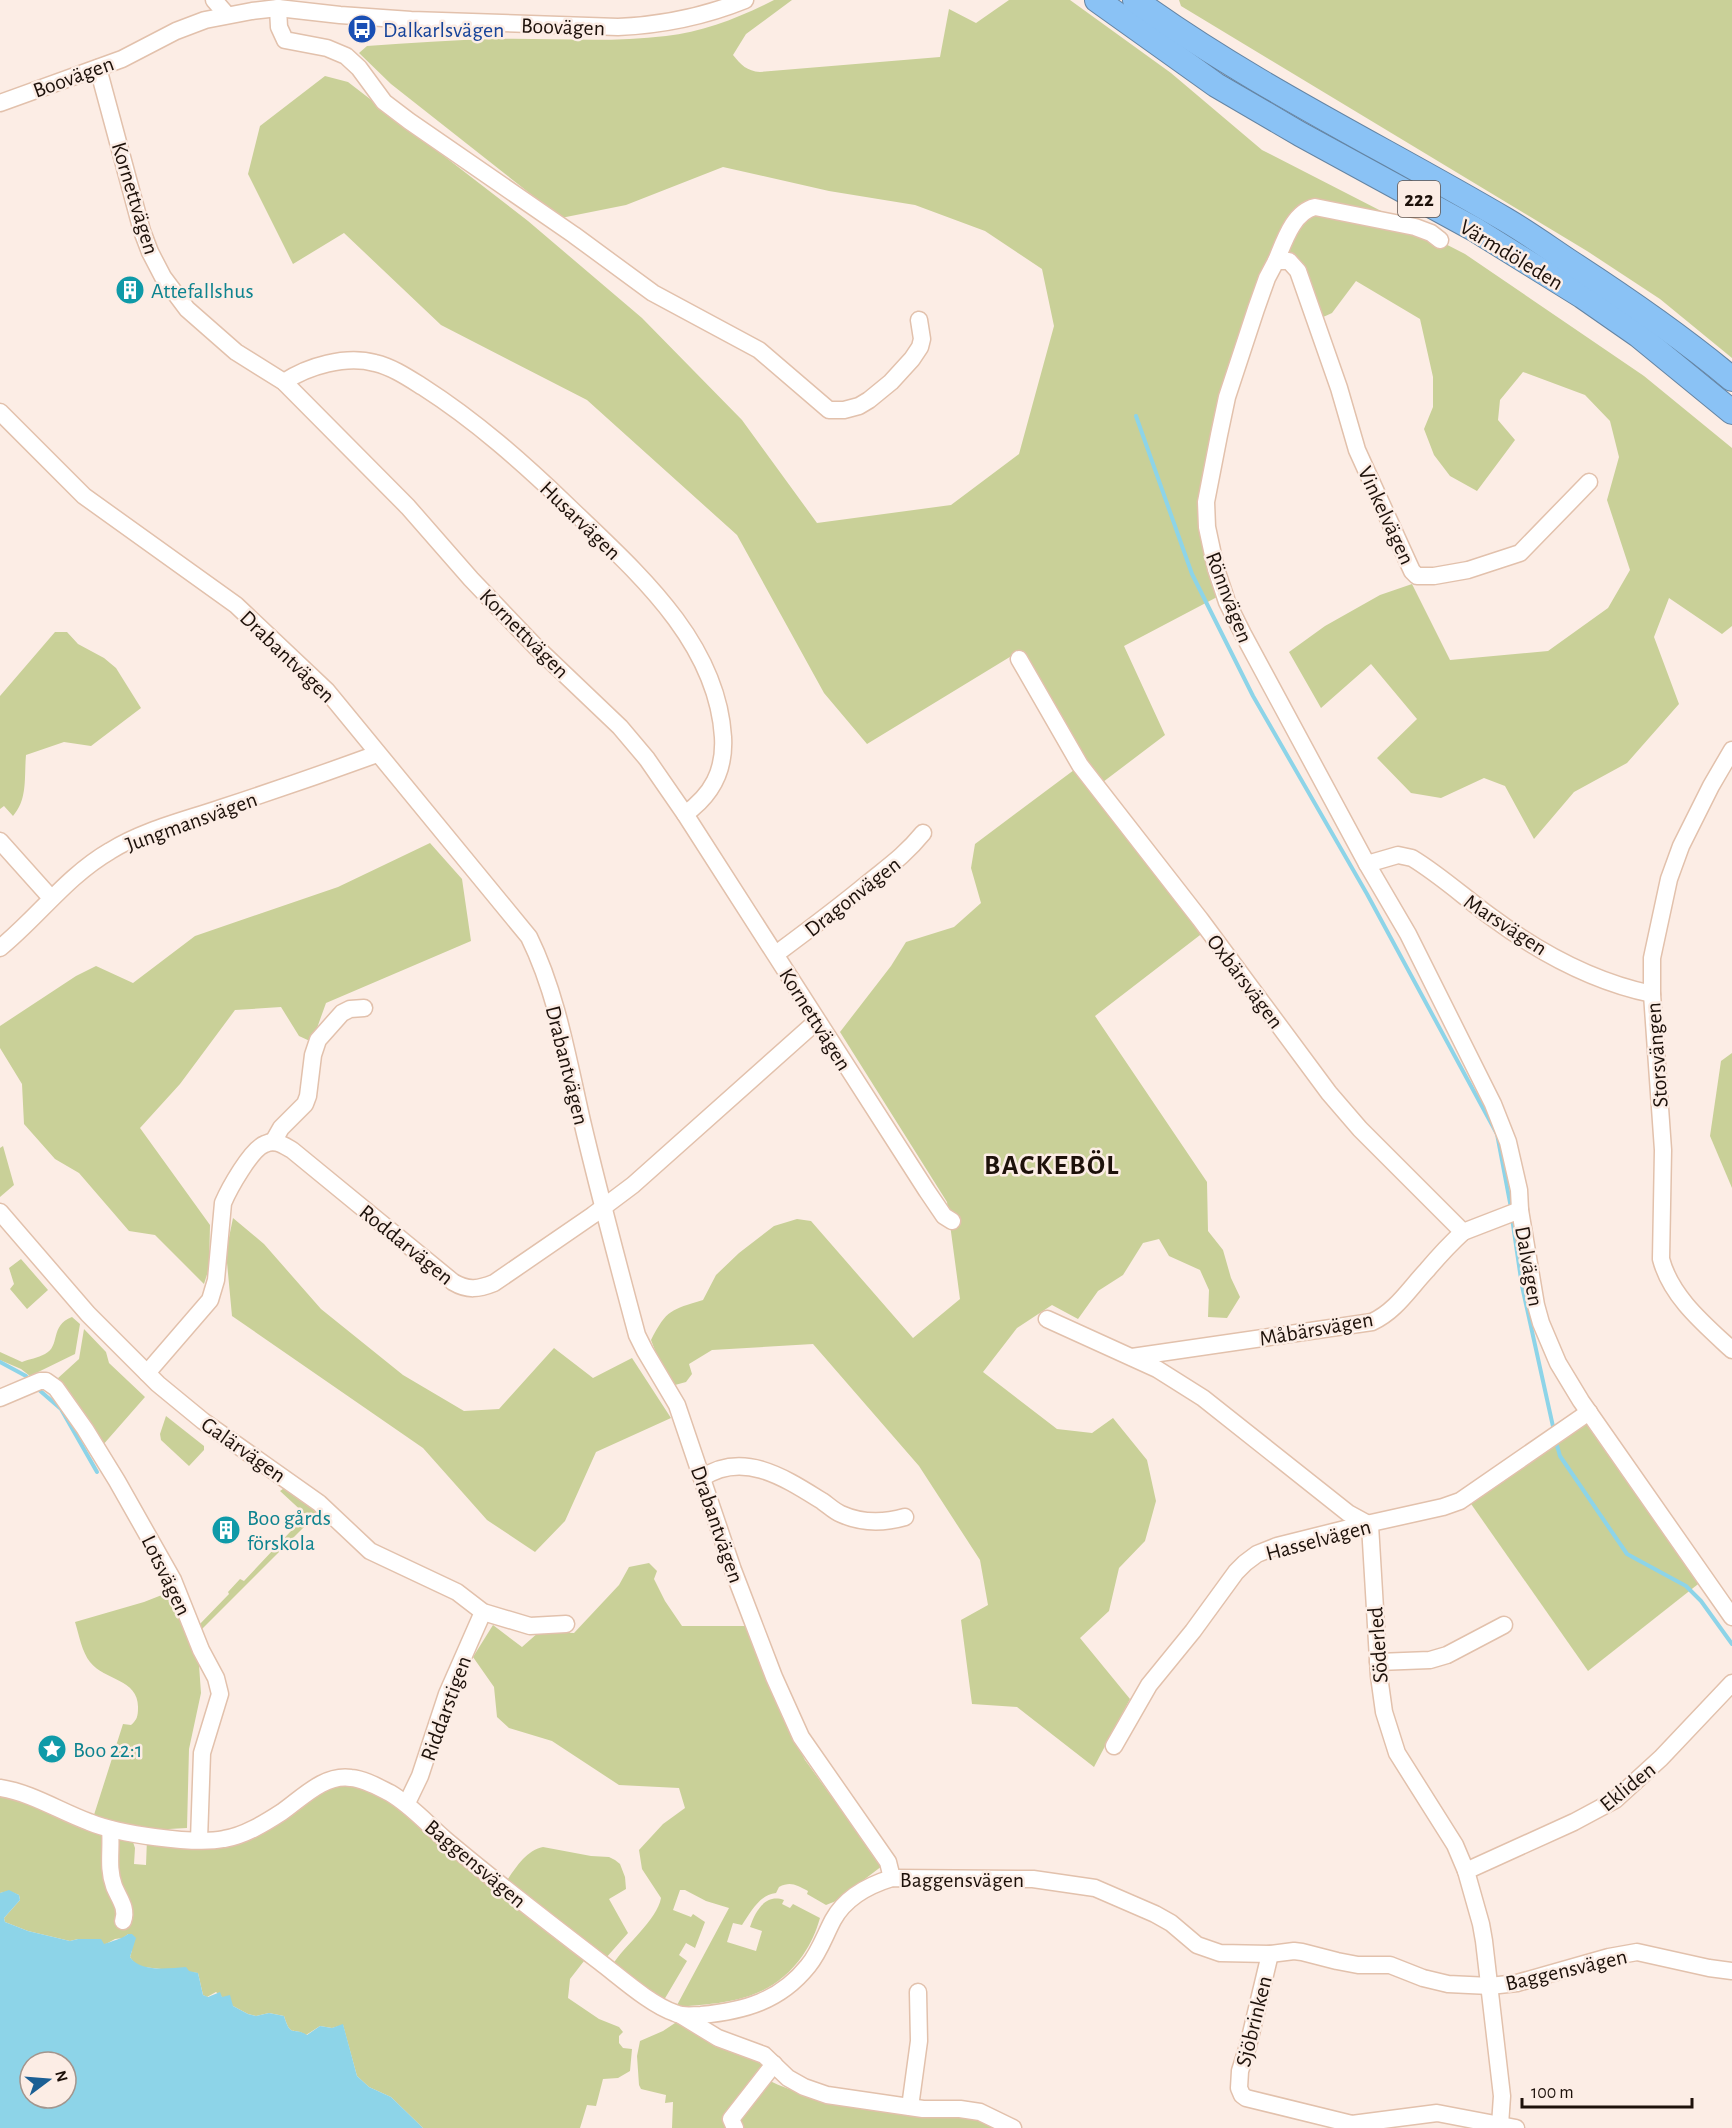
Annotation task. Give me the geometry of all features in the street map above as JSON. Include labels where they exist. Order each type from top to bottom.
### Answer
[{"type":"highway","name":"Värmdöleden","points":[[1097,0],[1216,85],[1474,230],[1582,296],[1638,335],[1732,412]]},
{"type":"highway","name":"Värmdöleden","points":[[1135,0],[1228,63],[1367,144],[1507,221],[1635,304],[1696,349],[1732,380]]},
{"type":"street","points":[[214,0],[227,15]]},
{"type":"street","name":"Boovägen","points":[[0,103],[122,59],[176,31],[204,20],[227,15],[278,8],[420,20],[618,27],[671,23],[711,6],[745,0]]},
{"type":"street","points":[[278,8],[279,27],[285,40],[327,48],[346,56],[359,68],[384,102],[653,293],[759,350],[829,410],[844,410],[859,406],[891,382],[920,347],[922,339],[919,320]]},
{"type":"street","name":"Kornettvägen","points":[[98,68],[142,231],[163,277],[187,309],[210,332],[236,352],[284,382],[408,507],[471,579],[535,646],[620,727],[647,759],[776,954],[927,1191],[944,1216],[952,1221]]},
{"type":"street","name":"Rönnvägen","points":[[1381,889],[1242,634],[1220,583],[1207,527],[1208,490],[1224,410],[1258,303],[1283,261],[1285,240],[1303,211],[1315,207],[1415,227],[1440,240]]},
{"type":"street","name":"Vinkelvägen","points":[[1283,261],[1298,271],[1305,286],[1357,450],[1412,571],[1417,576],[1434,576],[1468,570],[1520,553],[1589,482]]},
{"type":"street","name":"Husarvägen","points":[[284,382],[309,369],[355,360],[388,367],[404,375],[496,440],[613,549],[648,586],[682,628],[691,644],[710,681],[722,719],[724,745],[719,772],[704,800],[685,814]]},
{"type":"street","name":"Drabantvägen","points":[[0,412],[84,496],[236,605],[327,691],[521,928],[536,952],[562,1034],[602,1208],[637,1335],[677,1406],[733,1570],[774,1677],[801,1737],[888,1862],[892,1878]]},
{"type":"street","name":"Oxbärsvägen","points":[[1019,659],[1080,765],[1200,920],[1329,1093],[1360,1130],[1463,1232]]},
{"type":"street","name":"Storsvängen","points":[[1732,750],[1684,838],[1669,879],[1652,958],[1652,994],[1663,1150],[1661,1259],[1664,1273],[1685,1303],[1732,1350]]},
{"type":"street","name":"Jungmansvägen","points":[[0,948],[14,937],[51,898],[98,858],[134,838],[292,786],[377,754]]},
{"type":"street","name":"Dragonvägen","points":[[776,954],[837,910],[889,868],[907,853],[923,833]]},
{"type":"street","points":[[0,841],[51,898]]},
{"type":"street","name":"Marsvägen","points":[[1367,864],[1398,855],[1412,858],[1530,943],[1618,986],[1652,994]]},
{"type":"street","name":"Dalvägen","points":[[1381,889],[1413,945],[1493,1104],[1508,1142],[1519,1190],[1520,1210],[1536,1305],[1558,1363],[1589,1412],[1732,1617]]},
{"type":"street","points":[[153,1379],[210,1300],[216,1280],[223,1203],[256,1150],[264,1144],[273,1142],[281,1128],[305,1104],[313,1055],[318,1040],[342,1013],[353,1008],[364,1008]]},
{"type":"street","name":"Roddarvägen","points":[[273,1142],[292,1150],[453,1282],[467,1288],[484,1287],[494,1283],[633,1185],[817,1021]]},
{"type":"street","points":[[1463,1232],[1520,1210]]},
{"type":"street","name":"Galärvägen","points":[[0,1212],[88,1314],[153,1379],[203,1421],[319,1503],[370,1551],[457,1592],[483,1612],[530,1626],[566,1624]]},
{"type":"street","name":"Måbärsvägen","points":[[1132,1357],[1372,1322],[1386,1315],[1397,1305],[1427,1269],[1463,1232]]},
{"type":"street","points":[[1047,1320],[1157,1369],[1203,1398],[1348,1513],[1370,1525]]},
{"type":"street","name":"Lotsvägen","points":[[0,1398],[40,1381],[46,1381],[56,1388],[117,1481],[173,1580],[201,1650],[216,1678],[220,1695],[202,1753],[199,1840]]},
{"type":"street","name":"Hasselvägen","points":[[1114,1746],[1149,1685],[1193,1631],[1236,1572],[1257,1554],[1277,1546],[1370,1525],[1460,1501],[1589,1412]]},
{"type":"street","points":[[702,1478],[716,1469],[738,1466],[758,1468],[780,1477],[851,1518],[876,1521],[905,1517]]},
{"type":"street","name":"Söderled","points":[[1370,1525],[1378,1662],[1384,1712],[1397,1753],[1455,1845],[1466,1871],[1481,1923],[1502,2096],[1508,2127]]},
{"type":"street","name":"Riddarstigen","points":[[407,1803],[420,1776],[447,1694],[483,1612]]},
{"type":"street","points":[[1378,1662],[1430,1660],[1447,1655],[1504,1625]]},
{"type":"street","name":"Ekliden","points":[[1466,1871],[1574,1822],[1615,1800],[1661,1758],[1732,1683]]},
{"type":"street","name":"Baggensvägen","points":[[0,1788],[24,1794],[87,1822],[110,1829],[199,1840],[226,1839],[265,1823],[328,1780],[353,1778],[368,1783],[407,1803],[466,1856],[560,1931],[641,1992],[682,2016],[744,2008],[781,1992],[809,1965],[840,1909],[859,1893],[892,1878],[1033,1879],[1095,1888],[1155,1914],[1171,1923],[1197,1945],[1208,1950],[1235,1954],[1270,1954],[1294,1950],[1347,1963],[1390,1965],[1448,1984],[1490,1986],[1517,1983],[1609,1957],[1637,1952],[1732,1971]]},
{"type":"street","points":[[110,1829],[109,1865],[114,1887],[123,1905],[125,1915],[123,1921]]},
{"type":"street","name":"Sjöbrinken","points":[[1270,1954],[1240,2071],[1239,2088],[1242,2095],[1261,2103],[1352,2124],[1437,2113],[1508,2127]]},
{"type":"street","points":[[910,2107],[919,2041],[918,1992]]},
{"type":"street","points":[[682,2016],[718,2038],[764,2055],[788,2078],[804,2087],[827,2095],[923,2109],[960,2109],[980,2112],[1013,2128]]},
{"type":"street","points":[[735,2128],[732,2119],[774,2064]]},
{"type":"green space","points":[[774,0],[792,0],[746,34],[733,55],[748,69],[760,72],[940,57],[949,9],[976,23],[1009,0],[1070,0],[1171,73],[1262,150],[1465,254],[1644,376],[1732,448],[1732,626],[1722,634],[1669,598],[1654,637],[1679,704],[1627,763],[1574,792],[1534,839],[1505,786],[1484,778],[1441,798],[1411,793],[1377,758],[1417,719],[1371,664],[1321,708],[1289,652],[1325,626],[1380,595],[1412,584],[1450,660],[1548,651],[1608,608],[1630,570],[1607,500],[1619,457],[1610,421],[1585,395],[1523,372],[1500,400],[1498,420],[1515,440],[1477,491],[1450,476],[1434,455],[1424,429],[1433,407],[1433,377],[1420,319],[1356,281],[1332,313],[1321,318],[1308,273],[1268,262],[1202,491],[1219,596],[1124,646],[1165,735],[1103,782],[1080,756],[1018,652],[867,744],[824,693],[737,535],[587,400],[441,325],[344,233],[293,264],[248,174],[260,126],[325,76],[348,82],[528,221],[642,318],[742,420],[817,523],[951,505],[1019,454],[1054,326],[1042,269],[985,231],[915,205],[829,191],[723,167],[626,205],[561,218],[391,84],[359,53],[367,46],[432,42],[496,39],[624,39],[666,36],[722,23]]},
{"type":"green space","points":[[1179,0],[1732,0],[1732,358],[1660,299],[1587,251],[1181,6]]},
{"type":"green space","points":[[55,632],[67,632],[78,644],[104,658],[116,668],[141,708],[91,746],[64,742],[26,755],[23,795],[13,816],[4,806],[0,809],[0,696]]},
{"type":"green space","points":[[1074,770],[1204,932],[1095,1016],[1207,1182],[1208,1231],[1223,1250],[1231,1278],[1240,1297],[1227,1318],[1208,1317],[1209,1290],[1200,1270],[1169,1256],[1159,1239],[1143,1243],[1123,1275],[1098,1291],[1078,1319],[1052,1305],[1017,1328],[983,1372],[1057,1429],[1092,1433],[1113,1418],[1147,1460],[1156,1501],[1145,1541],[1119,1568],[1109,1611],[1080,1638],[1130,1699],[1094,1767],[1017,1707],[972,1704],[961,1620],[988,1605],[980,1560],[919,1466],[813,1344],[712,1350],[689,1364],[692,1374],[686,1382],[675,1385],[661,1366],[651,1340],[661,1322],[671,1312],[703,1300],[716,1275],[739,1253],[774,1226],[797,1219],[811,1221],[913,1338],[960,1299],[947,1202],[840,1032],[891,966],[906,942],[954,927],[981,903],[971,868],[975,844]]},
{"type":"green space","points":[[430,843],[462,879],[471,941],[326,1003],[312,1042],[299,1036],[281,1007],[235,1010],[180,1084],[140,1128],[210,1225],[209,1268],[204,1284],[155,1235],[129,1231],[79,1173],[55,1159],[24,1124],[22,1084],[0,1048],[0,1026],[76,976],[96,966],[133,983],[195,936],[338,887]]},
{"type":"green space","points":[[1732,1053],[1732,1188],[1710,1136],[1721,1061]]},
{"type":"green space","points":[[3,1146],[14,1185],[0,1197],[0,1148]]},
{"type":"green space","points":[[233,1218],[264,1244],[321,1309],[403,1375],[464,1411],[499,1409],[554,1348],[593,1378],[632,1358],[671,1418],[596,1452],[565,1521],[535,1552],[487,1520],[423,1448],[232,1316],[226,1252]]},
{"type":"green space","points":[[21,1259],[48,1290],[27,1309],[10,1289],[14,1284],[9,1268]]},
{"type":"green space","points":[[72,1317],[80,1324],[75,1354],[30,1376],[21,1369],[0,1360],[0,1352],[22,1362],[45,1354],[53,1346],[60,1325]]},
{"type":"green space","points":[[84,1329],[106,1352],[109,1363],[145,1397],[102,1446],[57,1379],[79,1359]]},
{"type":"green space","points":[[166,1416],[204,1446],[204,1450],[189,1466],[161,1440],[160,1434]]},
{"type":"green space","points":[[1589,1418],[1702,1581],[1588,1671],[1469,1501]]},
{"type":"green space","points":[[287,1486],[320,1511],[199,1632],[197,1627],[229,1594],[228,1592],[240,1579],[244,1581],[306,1515],[280,1491]]},
{"type":"green space","points":[[649,1563],[657,1571],[654,1579],[665,1601],[682,1626],[747,1626],[784,1718],[805,1760],[882,1866],[836,1901],[826,1905],[800,1887],[790,1884],[783,1885],[776,1893],[760,1901],[742,1925],[733,1923],[727,1942],[756,1951],[762,1931],[750,1927],[758,1910],[771,1899],[784,1900],[782,1904],[790,1908],[793,1904],[820,1918],[803,1955],[777,1982],[747,1997],[713,2004],[676,2007],[729,1908],[706,1901],[685,1890],[680,1890],[673,1910],[691,1917],[693,1914],[705,1922],[695,1948],[686,1943],[679,1955],[687,1961],[664,2000],[613,1964],[654,1915],[661,1898],[642,1869],[639,1850],[663,1824],[685,1808],[679,1788],[619,1785],[552,1741],[509,1728],[497,1717],[494,1687],[473,1657],[493,1625],[522,1647],[539,1632],[574,1633],[619,1585],[629,1567]]},
{"type":"green space","points":[[172,1591],[195,1648],[201,1693],[189,1749],[187,1828],[151,1830],[93,1818],[123,1724],[133,1723],[137,1718],[138,1708],[137,1698],[133,1691],[96,1668],[87,1658],[75,1622],[144,1602]]},
{"type":"green space","points":[[333,1785],[356,1785],[406,1808],[581,1953],[584,1961],[570,1979],[568,1998],[599,2019],[619,2027],[623,2032],[619,2036],[619,2043],[623,2048],[632,2049],[630,2071],[618,2078],[603,2079],[596,2106],[587,2105],[580,2128],[423,2128],[391,2097],[369,2087],[357,2076],[343,2025],[332,2028],[320,2026],[306,2035],[291,2030],[284,2016],[269,2013],[256,2016],[248,2014],[233,2006],[216,1992],[207,1997],[203,1995],[198,1973],[143,1967],[135,1964],[130,1957],[132,1950],[128,1934],[104,1945],[78,1939],[70,1941],[28,1931],[5,1922],[4,1918],[20,1900],[19,1895],[9,1891],[0,1893],[0,1792],[131,1836],[135,1848],[134,1864],[146,1865],[147,1839],[220,1844]]},
{"type":"green space","points":[[543,1847],[609,1857],[620,1864],[625,1877],[626,1889],[609,1899],[628,1933],[605,1959],[505,1883],[526,1856]]},
{"type":"green space","points":[[678,2021],[767,2064],[733,2128],[672,2128],[673,2102],[665,2103],[666,2095],[641,2089],[637,2056],[640,2041],[663,2031]]},
{"type":"green space","points":[[768,2080],[810,2095],[957,2113],[1005,2128],[738,2128],[734,2119]]},
{"type":"water","points":[[9,1890],[19,1895],[20,1900],[4,1918],[5,1922],[28,1931],[70,1941],[101,1939],[104,1944],[132,1934],[136,1938],[130,1957],[135,1962],[156,1968],[186,1967],[189,1971],[198,1973],[203,1995],[208,1997],[220,1992],[222,1997],[230,1995],[233,2006],[248,2014],[256,2016],[269,2013],[284,2016],[291,2030],[307,2035],[320,2026],[332,2028],[343,2024],[357,2076],[369,2087],[391,2097],[423,2128],[0,2128],[0,1893]]},
{"type":"waterway","points":[[1136,416],[1192,574],[1253,696],[1367,894],[1497,1134],[1511,1208]]},
{"type":"waterway","points":[[1512,1218],[1522,1286],[1554,1431]]},
{"type":"waterway","points":[[0,1362],[26,1376]]},
{"type":"waterway","points":[[38,1389],[61,1409],[97,1472]]},
{"type":"waterway","points":[[1556,1442],[1560,1456],[1627,1554],[1686,1586],[1701,1601],[1732,1644]]},
{"type":"place","name":"Dalkarlsvägen","points":[[362,29]]},
{"type":"place","name":"Attefallshus","points":[[130,290]]},
{"type":"place","name":"Boo gårds förskola","points":[[226,1530]]},
{"type":"place","name":"Boo 22:1","points":[[52,1749]]},
{"type":"district","name":"BACKEBÖL","points":[[1052,1164]]}]
